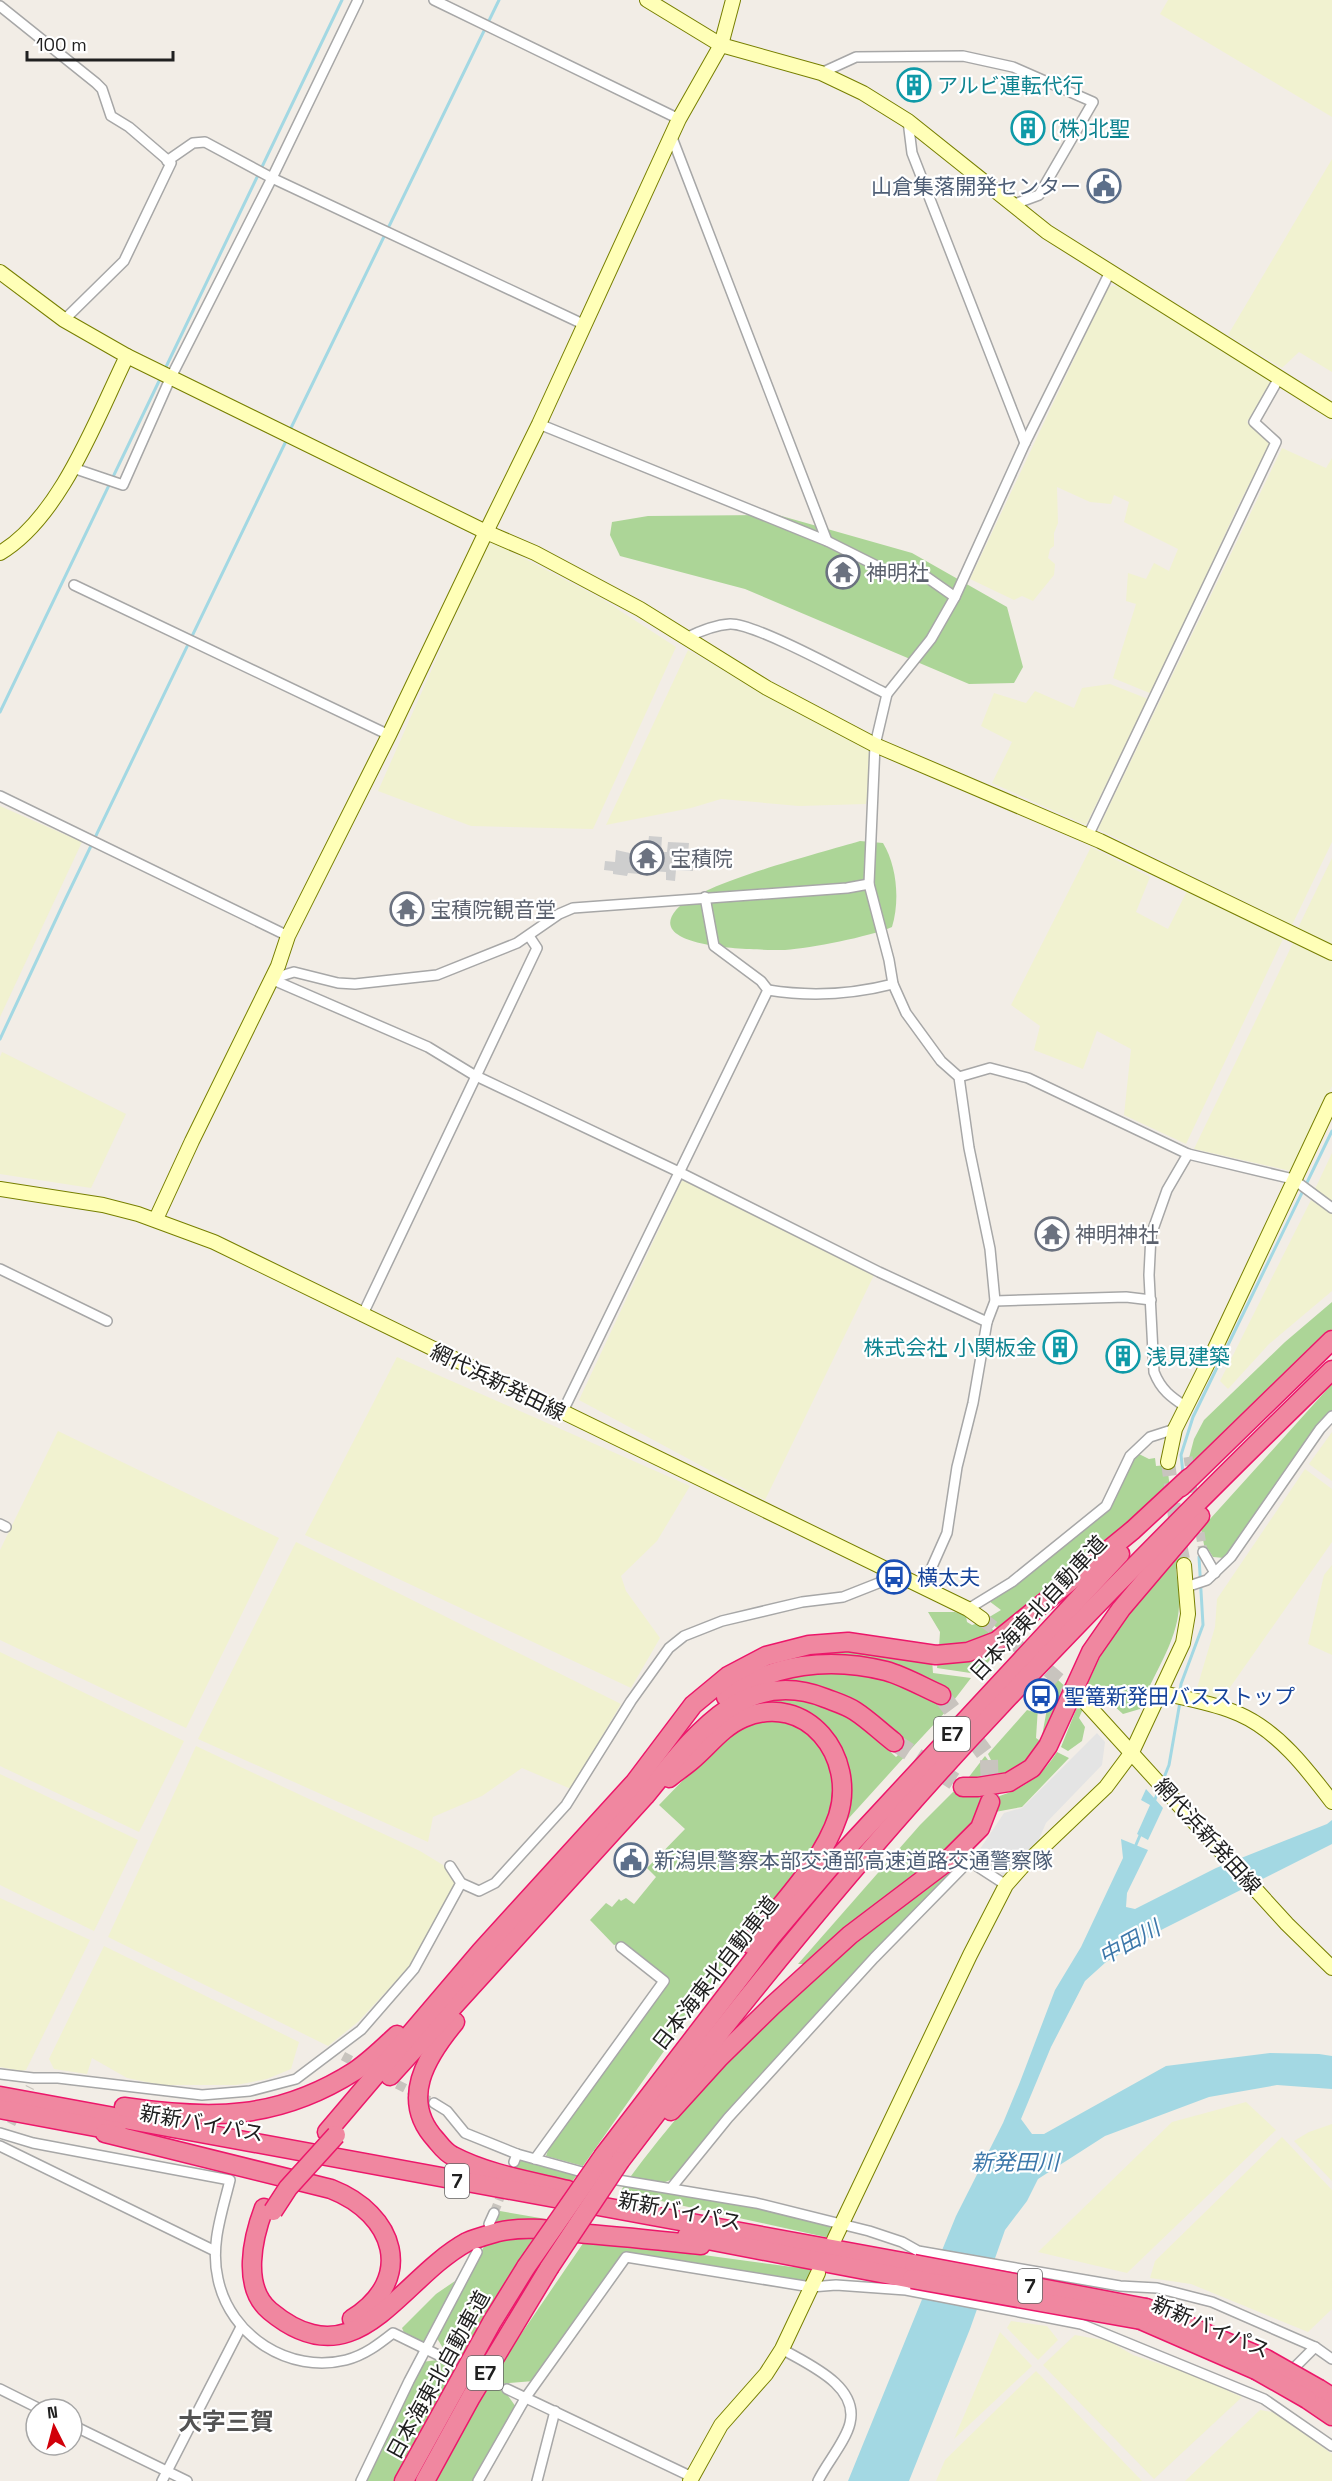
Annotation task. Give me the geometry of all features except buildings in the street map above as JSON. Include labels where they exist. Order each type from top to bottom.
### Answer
[{"type":"highway","name":"日本海東北自動車道","points":[[426,2481],[471,2397],[549,2268],[600,2193],[617,2159],[628,2121],[771,1937],[837,1859],[1189,1478],[1332,1340]]},
{"type":"highway","name":"日本海東北自動車道","points":[[404,2481],[492,2322],[526,2268],[794,1941],[999,1706],[1207,1492],[1332,1370]]},
{"type":"highway","points":[[963,1787],[1009,1782],[1032,1768],[1048,1746],[1091,1652],[1121,1609],[1183,1534],[1332,1370]]},
{"type":"highway","points":[[640,1789],[693,1705],[728,1676],[766,1656],[809,1645],[848,1642],[936,1655],[968,1652],[997,1641],[1133,1530],[1189,1478]]},
{"type":"highway","points":[[770,2245],[534,2228],[497,2233],[468,2242],[433,2267],[377,2317],[347,2334],[315,2336],[288,2326],[266,2308],[256,2289],[251,2262],[255,2231],[268,2210],[332,2133],[488,1956],[640,1789],[703,1714],[738,1689],[772,1673],[811,1664],[849,1664],[888,1671],[941,1695]]},
{"type":"highway","points":[[640,1789],[711,1721],[741,1699],[778,1689],[812,1693],[853,1709],[894,1742]]},
{"type":"highway","points":[[628,2121],[686,2033],[828,1840],[842,1802],[843,1788],[838,1760],[825,1736],[813,1726],[786,1713],[759,1713],[734,1722],[690,1762],[640,1789]]},
{"type":"highway","points":[[617,2159],[772,2006],[850,1935],[945,1863],[980,1828],[990,1802]]},
{"type":"highway","points":[[0,2094],[79,2101],[159,2112],[224,2116],[271,2109],[315,2094],[357,2070],[398,2034],[442,1984],[488,1956]]},
{"type":"highway","points":[[488,1956],[466,2008],[435,2045],[420,2076],[418,2110],[430,2134],[450,2155],[508,2175],[571,2191],[736,2224],[770,2245]]},
{"type":"highway","name":"新新バイパス","points":[[0,2094],[770,2245],[1144,2314],[1261,2365],[1319,2395],[1332,2416]]},
{"type":"highway","name":"新新バイパス","points":[[0,2109],[598,2218],[770,2245]]},
{"type":"highway","points":[[57,2120],[347,2195],[370,2211],[387,2234],[391,2262],[384,2286],[369,2309],[345,2324],[316,2325],[294,2319],[275,2302],[265,2286],[260,2262],[268,2210]]},
{"type":"street","points":[[73,468],[123,485],[170,379],[272,178],[358,0]]},
{"type":"street","points":[[434,0],[678,119]]},
{"type":"street","points":[[647,0],[721,45],[821,73],[863,93],[908,121],[1047,232],[1332,411]]},
{"type":"street","points":[[156,1219],[271,979],[288,936],[389,735],[539,424],[678,119],[721,45],[733,0]]},
{"type":"street","points":[[0,6],[96,82],[102,89],[111,116],[129,127],[171,164],[124,261],[64,320]]},
{"type":"street","points":[[821,73],[856,57],[963,56],[1013,67],[1093,102],[1039,195],[1012,205]]},
{"type":"street","points":[[908,121],[912,153],[1025,443]]},
{"type":"street","points":[[671,135],[826,541]]},
{"type":"street","points":[[168,161],[193,143],[205,142],[272,178],[585,325]]},
{"type":"street","points":[[0,272],[64,320],[127,356],[486,532],[535,553],[640,609],[767,688],[875,745],[1088,836],[1332,953]]},
{"type":"street","points":[[923,1587],[947,1533],[957,1467],[973,1403],[987,1322],[995,1301],[990,1249],[969,1148],[958,1077],[941,1061],[906,1013],[893,984],[869,884],[875,745],[887,694],[931,639],[955,597],[1025,443],[1110,272]]},
{"type":"street","points":[[0,553],[15,543],[40,515],[73,468],[127,356]]},
{"type":"street","points":[[1088,836],[1275,442],[1254,422],[1279,378]]},
{"type":"street","points":[[539,424],[826,541],[897,576],[918,571],[955,597]]},
{"type":"street","points":[[74,585],[389,735]]},
{"type":"street","points":[[686,638],[705,628],[732,624],[766,635],[887,694]]},
{"type":"street","points":[[0,796],[288,936]]},
{"type":"street","points":[[271,979],[294,972],[338,983],[355,984],[437,975],[529,936],[559,914],[573,908],[848,888],[869,884]]},
{"type":"street","points":[[705,897],[714,946],[754,975],[768,990],[802,996],[861,992],[893,984]]},
{"type":"street","points":[[362,1316],[474,1076],[537,948],[529,936]]},
{"type":"street","points":[[271,979],[428,1047],[474,1076],[679,1172],[879,1272],[987,1322]]},
{"type":"street","points":[[562,1413],[768,990]]},
{"type":"street","points":[[958,1077],[990,1068],[1028,1078],[1188,1154],[1293,1179],[1332,1208]]},
{"type":"street","points":[[1168,1462],[1175,1429],[1332,1100]]},
{"type":"street","points":[[1186,1407],[1169,1396],[1159,1385],[1154,1372],[1149,1275],[1151,1235],[1167,1190],[1188,1154]]},
{"type":"street","name":"網代浜新発田線","points":[[0,1188],[103,1205],[156,1219],[214,1242],[968,1609],[982,1619]]},
{"type":"street","points":[[0,1269],[107,1321]]},
{"type":"street","points":[[995,1301],[1126,1297],[1151,1300]]},
{"type":"street","points":[[1186,1587],[1207,1580],[1232,1557],[1320,1429],[1332,1416]]},
{"type":"street","points":[[968,1609],[1012,1582],[1106,1506],[1130,1455],[1150,1437],[1175,1429]]},
{"type":"street","points":[[1203,1552],[1215,1573]]},
{"type":"street","points":[[834,2240],[970,1955],[1006,1886],[1106,1787],[1132,1752],[1183,1643],[1188,1614],[1184,1565]]},
{"type":"street","points":[[450,1866],[461,1883],[479,1891],[495,1883],[558,1814],[586,1774],[631,1701],[669,1648],[684,1636],[722,1621],[802,1602],[843,1597],[880,1582],[886,1570]]},
{"type":"street","points":[[1159,1692],[1240,1714],[1273,1734],[1332,1802]]},
{"type":"street","name":"網代浜新発田線","points":[[1086,1703],[1256,1891],[1332,1968]]},
{"type":"street","points":[[672,2187],[728,2118],[874,1959],[969,1861],[1006,1886]]},
{"type":"street","points":[[0,2074],[31,2082],[58,2078],[202,2095],[249,2091],[296,2079],[361,2030],[414,1969],[461,1883]]},
{"type":"street","points":[[535,2160],[664,1981],[621,1947]]},
{"type":"street","points":[[333,2052],[343,2056]]},
{"type":"street","points":[[434,2103],[447,2111],[465,2133],[515,2158],[535,2160],[624,2182],[672,2187],[756,2203],[840,2226],[869,2231],[902,2242],[913,2271],[1034,2314],[1081,2324],[1264,2398],[1332,2446]]},
{"type":"street","points":[[1,2139],[11,2124]]},
{"type":"street","points":[[1,2139],[230,2180],[214,2251],[218,2279],[226,2305],[241,2327],[261,2345],[288,2358],[315,2363],[346,2360],[370,2350],[393,2333],[442,2357]]},
{"type":"street","points":[[1,2139],[214,2251]]},
{"type":"street","points":[[489,2224],[494,2213]]},
{"type":"street","points":[[361,2481],[477,2252]]},
{"type":"street","points":[[478,2481],[526,2397],[626,2257],[811,2287],[836,2285],[913,2271],[1040,2272],[1157,2288],[1212,2302],[1315,2347],[1332,2359]]},
{"type":"street","points":[[507,2389],[691,2479],[721,2425],[766,2374],[782,2349],[818,2273]]},
{"type":"street","points":[[1081,2324],[1108,2283]]},
{"type":"street","points":[[162,2481],[241,2327]]},
{"type":"street","points":[[1264,2398],[1315,2347]]},
{"type":"street","points":[[782,2349],[826,2375],[843,2390],[848,2402],[851,2421],[818,2481]]},
{"type":"street","points":[[0,2390],[24,2401]]},
{"type":"street","points":[[537,2481],[555,2411]]},
{"type":"street","points":[[84,2431],[187,2481]]},
{"type":"shaded area","name":"宝積院","points":[[649,836],[662,837],[661,852],[667,852],[668,842],[689,843],[688,854],[679,853],[679,861],[693,862],[693,871],[676,870],[675,881],[666,880],[666,872],[651,871],[651,875],[628,873],[627,876],[604,870],[605,861],[615,862],[616,850],[639,855],[640,852],[647,852]]},
{"type":"shaded area","name":"宝積院観音堂","points":[[396,899],[418,899],[418,918],[396,918]]},
{"type":"shaded area","points":[[1097,1733],[1105,1742],[1102,1765],[1046,1823],[1036,1846],[1003,1875],[976,1855],[1004,1813],[1022,1808]]},
{"type":"green space","points":[[1168,0],[1332,0],[1332,117],[1160,14]]},
{"type":"green space","points":[[1332,159],[1332,372],[1299,352],[1282,368],[1228,335]]},
{"type":"green space","points":[[1118,285],[1273,382],[1247,422],[1270,444],[1237,508],[1152,694],[1113,678],[1136,604],[1126,601],[1128,573],[1146,579],[1154,563],[1169,571],[1178,549],[1124,522],[1129,502],[1114,495],[1111,504],[1090,502],[1057,487],[1058,523],[1054,533],[1054,546],[1050,549],[1048,558],[1055,564],[1054,575],[1033,601],[1022,596],[1014,600],[970,579],[1108,287]]},
{"type":"green space","points":[[1282,448],[1326,468],[1332,458],[1332,842],[1292,925],[1098,829]]},
{"type":"green space","points":[[778,515],[912,553],[1007,607],[1023,667],[1014,683],[969,684],[745,589],[620,556],[610,535],[612,522],[648,516]]},
{"type":"green space","points":[[489,540],[602,599],[676,647],[593,829],[471,826],[378,791]]},
{"type":"green space","points":[[688,650],[784,706],[869,750],[871,768],[866,804],[799,806],[721,799],[691,808],[606,825]]},
{"type":"green space","points":[[1110,684],[1148,699],[1086,825],[992,783],[1012,742],[981,726],[994,693],[1026,703],[1035,691],[1074,708],[1082,688]]},
{"type":"green space","points":[[0,806],[82,842],[0,1017]]},
{"type":"green space","points":[[860,841],[883,843],[888,852],[896,884],[896,906],[892,927],[869,935],[824,944],[774,950],[734,948],[691,941],[676,934],[670,923],[676,910],[689,900],[734,879]]},
{"type":"green space","points":[[1091,847],[1150,877],[1136,912],[1168,929],[1187,891],[1283,939],[1186,1144],[1124,1115],[1131,1049],[1097,1031],[1083,1069],[1034,1050],[1040,1026],[1011,1005]]},
{"type":"green space","points":[[1332,858],[1332,946],[1296,932]]},
{"type":"green space","points":[[1293,943],[1332,962],[1332,1086],[1291,1171],[1194,1149]]},
{"type":"green space","points":[[2,1052],[126,1114],[91,1188],[0,1174],[0,1057]]},
{"type":"green space","points":[[1332,1153],[1332,1202],[1315,1189]]},
{"type":"green space","points":[[682,1180],[875,1273],[765,1500],[579,1400]]},
{"type":"green space","points":[[1311,1200],[1332,1214],[1332,1291],[1269,1344],[1228,1389],[1220,1381]]},
{"type":"green space","points":[[1332,1302],[1332,1329],[1266,1391],[1190,1469],[1189,1458],[1194,1439],[1204,1420],[1285,1342]]},
{"type":"green space","points":[[397,1357],[690,1486],[657,1541],[621,1576],[626,1591],[660,1638],[631,1688],[305,1535]]},
{"type":"green space","points":[[1332,1384],[1332,1412],[1230,1553],[1224,1558],[1213,1557],[1208,1549],[1205,1550],[1201,1529]]},
{"type":"green space","points":[[58,1431],[279,1538],[186,1728],[0,1640],[0,1550]]},
{"type":"green space","points":[[1332,1432],[1332,1481],[1309,1464]]},
{"type":"green space","points":[[1139,1454],[1149,1459],[1155,1458],[1156,1466],[1167,1465],[1170,1488],[1002,1632],[986,1619],[1001,1610],[989,1601],[991,1598],[1035,1569],[1103,1514],[1132,1461]]},
{"type":"green space","points":[[1305,1469],[1332,1489],[1332,1542],[1224,1696],[1212,1701],[1195,1695],[1215,1627],[1217,1599]]},
{"type":"green space","points":[[296,1542],[621,1704],[571,1789],[522,1768],[482,1796],[433,1817],[428,1842],[198,1739]]},
{"type":"green space","points":[[1179,1554],[1183,1565],[1176,1569],[1179,1607],[1174,1633],[1140,1709],[1123,1714],[1093,1687],[1087,1702],[1081,1698],[1109,1638]]},
{"type":"green space","points":[[1332,1565],[1332,1655],[1308,1644],[1324,1575]]},
{"type":"green space","points":[[928,1612],[955,1612],[966,1616],[967,1622],[972,1625],[982,1622],[999,1634],[966,1645],[939,1647],[940,1632]]},
{"type":"green space","points":[[1004,1645],[977,1674],[937,1668],[938,1659]]},
{"type":"green space","points":[[825,1648],[932,1659],[933,1673],[971,1678],[951,1704],[945,1698],[888,1665],[754,1674],[711,1700],[670,1741],[712,1695],[776,1658]]},
{"type":"green space","points":[[0,1652],[184,1741],[139,1832],[0,1766]]},
{"type":"green space","points":[[855,1670],[941,1699],[949,1708],[910,1750],[891,1736],[788,1685],[708,1717],[786,1675]]},
{"type":"green space","points":[[1058,1680],[1070,1691],[1048,1740],[1042,1736],[1048,1703],[1045,1700],[1055,1688],[1052,1684]]},
{"type":"green space","points":[[801,1697],[841,1712],[872,1735],[896,1757],[903,1750],[907,1754],[839,1829],[846,1807],[812,1718],[718,1724],[764,1700]]},
{"type":"green space","points":[[1080,1700],[1085,1704],[1079,1718],[1085,1727],[1082,1741],[1068,1751],[1061,1747]]},
{"type":"green space","points":[[1038,1707],[1036,1738],[1046,1745],[1040,1754],[992,1782],[991,1760],[988,1754],[1027,1710],[1034,1712]]},
{"type":"green space","points":[[767,1720],[793,1723],[815,1736],[828,1754],[833,1771],[835,1797],[823,1832],[800,1867],[757,1919],[583,2166],[546,2156],[551,2142],[669,1978],[664,1978],[622,1943],[614,1945],[590,1920],[606,1903],[612,1907],[619,1899],[621,1901],[626,1898],[634,1904],[656,1877],[647,1868],[685,1829],[659,1805],[725,1737],[743,1726]]},
{"type":"green space","points":[[196,1746],[420,1851],[443,1865],[457,1882],[408,1968],[358,2022],[328,2046],[108,1937]]},
{"type":"green space","points":[[1057,1752],[1069,1758],[1022,1807],[995,1812],[996,1797],[1023,1786],[1045,1768]]},
{"type":"green space","points":[[985,1756],[988,1760],[989,1784],[965,1782]]},
{"type":"green space","points":[[0,1774],[138,1840],[94,1931],[0,1885]]},
{"type":"green space","points":[[953,1792],[984,1796],[974,1824],[949,1851],[811,1964],[798,1964],[920,1825]]},
{"type":"green space","points":[[965,1855],[968,1861],[849,1978],[673,2179],[660,2184],[628,2180],[700,2091],[779,2009],[835,1956]]},
{"type":"green space","points":[[0,1898],[90,1940],[26,2070],[21,2071],[0,2067]]},
{"type":"green space","points":[[104,1946],[299,2042],[291,2069],[267,2079],[236,2085],[161,2085],[127,2078],[92,2058],[87,2074],[54,2069],[49,2059]]},
{"type":"green space","points":[[1246,2102],[1276,2130],[1127,2273],[1038,2252],[1172,2122]]},
{"type":"green space","points":[[1332,2124],[1332,2181],[1294,2141],[1309,2132]]},
{"type":"green space","points":[[1282,2137],[1332,2190],[1332,2309],[1308,2332],[1191,2284],[1150,2278],[1155,2261]]},
{"type":"green space","points":[[524,2159],[577,2175],[571,2183],[515,2169],[516,2164]]},
{"type":"green space","points":[[624,2186],[731,2200],[832,2225],[835,2231],[830,2238],[620,2192]]},
{"type":"green space","points":[[500,2211],[546,2219],[543,2223],[491,2228]]},
{"type":"green space","points":[[538,2234],[459,2364],[444,2356],[446,2353],[435,2335],[486,2243]]},
{"type":"green space","points":[[586,2239],[814,2268],[809,2282],[623,2254],[534,2381],[509,2383],[508,2386],[491,2378]]},
{"type":"green space","points":[[455,2281],[426,2342],[423,2343],[405,2335],[402,2328],[436,2294]]},
{"type":"green space","points":[[1011,2321],[1047,2326],[1058,2340],[1038,2360],[1007,2328]]},
{"type":"green space","points":[[1000,2332],[1032,2366],[954,2439]]},
{"type":"green space","points":[[1075,2335],[1109,2341],[1133,2355],[1191,2374],[1242,2397],[1154,2479],[1043,2365]]},
{"type":"green space","points":[[443,2359],[457,2366],[395,2481],[362,2481],[422,2362],[437,2360],[442,2362]]},
{"type":"green space","points":[[1036,2371],[1142,2481],[936,2481],[945,2460]]},
{"type":"green space","points":[[489,2382],[506,2391],[516,2407],[474,2481],[433,2481]]},
{"type":"green space","points":[[1260,2410],[1277,2413],[1332,2454],[1332,2481],[1185,2481]]},
{"type":"water","points":[[1146,1789],[1163,1808],[1148,1840],[1137,1834],[1150,1805],[1141,1800]]},
{"type":"water","points":[[1332,1820],[1332,1844],[1163,1929],[1106,1962],[1085,1981],[1051,2047],[1021,2119],[1032,2134],[1044,2134],[1166,2066],[1270,2053],[1332,2056],[1332,2089],[1277,2085],[1209,2097],[1105,2136],[1038,2179],[1027,2201],[1005,2230],[970,2329],[909,2481],[848,2481],[956,2216],[1003,2123],[1055,1990],[1081,1947],[1123,1858],[1121,1839],[1148,1850],[1127,1893],[1126,1907],[1135,1909],[1216,1868]]},
{"type":"waterway","points":[[165,369],[342,0]]},
{"type":"waterway","points":[[290,430],[499,0]]},
{"type":"waterway","points":[[0,712],[161,377]]},
{"type":"waterway","points":[[0,1039],[287,439]]},
{"type":"waterway","points":[[1183,1473],[1181,1455],[1193,1417],[1332,1131]]},
{"type":"waterway","points":[[1180,1692],[1203,1625],[1199,1557]]},
{"type":"waterway","points":[[1163,1780],[1169,1765],[1180,1702]]},
{"type":"waterway","points":[[1154,1802],[1159,1789]]},
{"type":"waterway","points":[[1135,1847],[1141,1833]]},
{"type":"tunnel","points":[[1188,1457],[1195,1505]]},
{"type":"tunnel","points":[[1168,1462],[1184,1565]]},
{"type":"tunnel","points":[[1198,1519],[1203,1552]]},
{"type":"tunnel","points":[[982,1619],[1036,1660],[1078,1696]]},
{"type":"tunnel","points":[[941,1695],[989,1759],[990,1800]]},
{"type":"tunnel","points":[[894,1742],[963,1787]]},
{"type":"tunnel","points":[[343,2056],[362,2066]]},
{"type":"tunnel","points":[[385,2078],[434,2103]]},
{"type":"tunnel","points":[[11,2124],[30,2087]]},
{"type":"tunnel","points":[[494,2213],[504,2187]]},
{"type":"tunnel","points":[[442,2357],[507,2389]]},
{"type":"place","name":"アルビ運転代行","points":[[914,85]]},
{"type":"place","name":"(株)北聖","points":[[1028,128]]},
{"type":"place","name":"山倉集落開発センター","points":[[1104,186]]},
{"type":"place","name":"神明社","points":[[843,572]]},
{"type":"place","name":"宝積院","points":[[647,858]]},
{"type":"place","name":"宝積院観音堂","points":[[407,909]]},
{"type":"place","name":"神明神社","points":[[1052,1234]]},
{"type":"place","name":"株式会社 小関板金","points":[[1060,1347]]},
{"type":"place","name":"浅見建築","points":[[1123,1356]]},
{"type":"place","name":"横太夫","points":[[894,1577]]},
{"type":"place","name":"聖篭新発田バスストップ","points":[[1041,1696]]},
{"type":"place","name":"新潟県警察本部交通部高速道路交通警察隊","points":[[631,1860]]},
{"type":"district","name":"大字三賀","points":[[226,2421]]},
{"type":"water label","name":"中田川","points":[[1129,1942]]},
{"type":"water label","name":"新発田川","points":[[1015,2162]]}]
